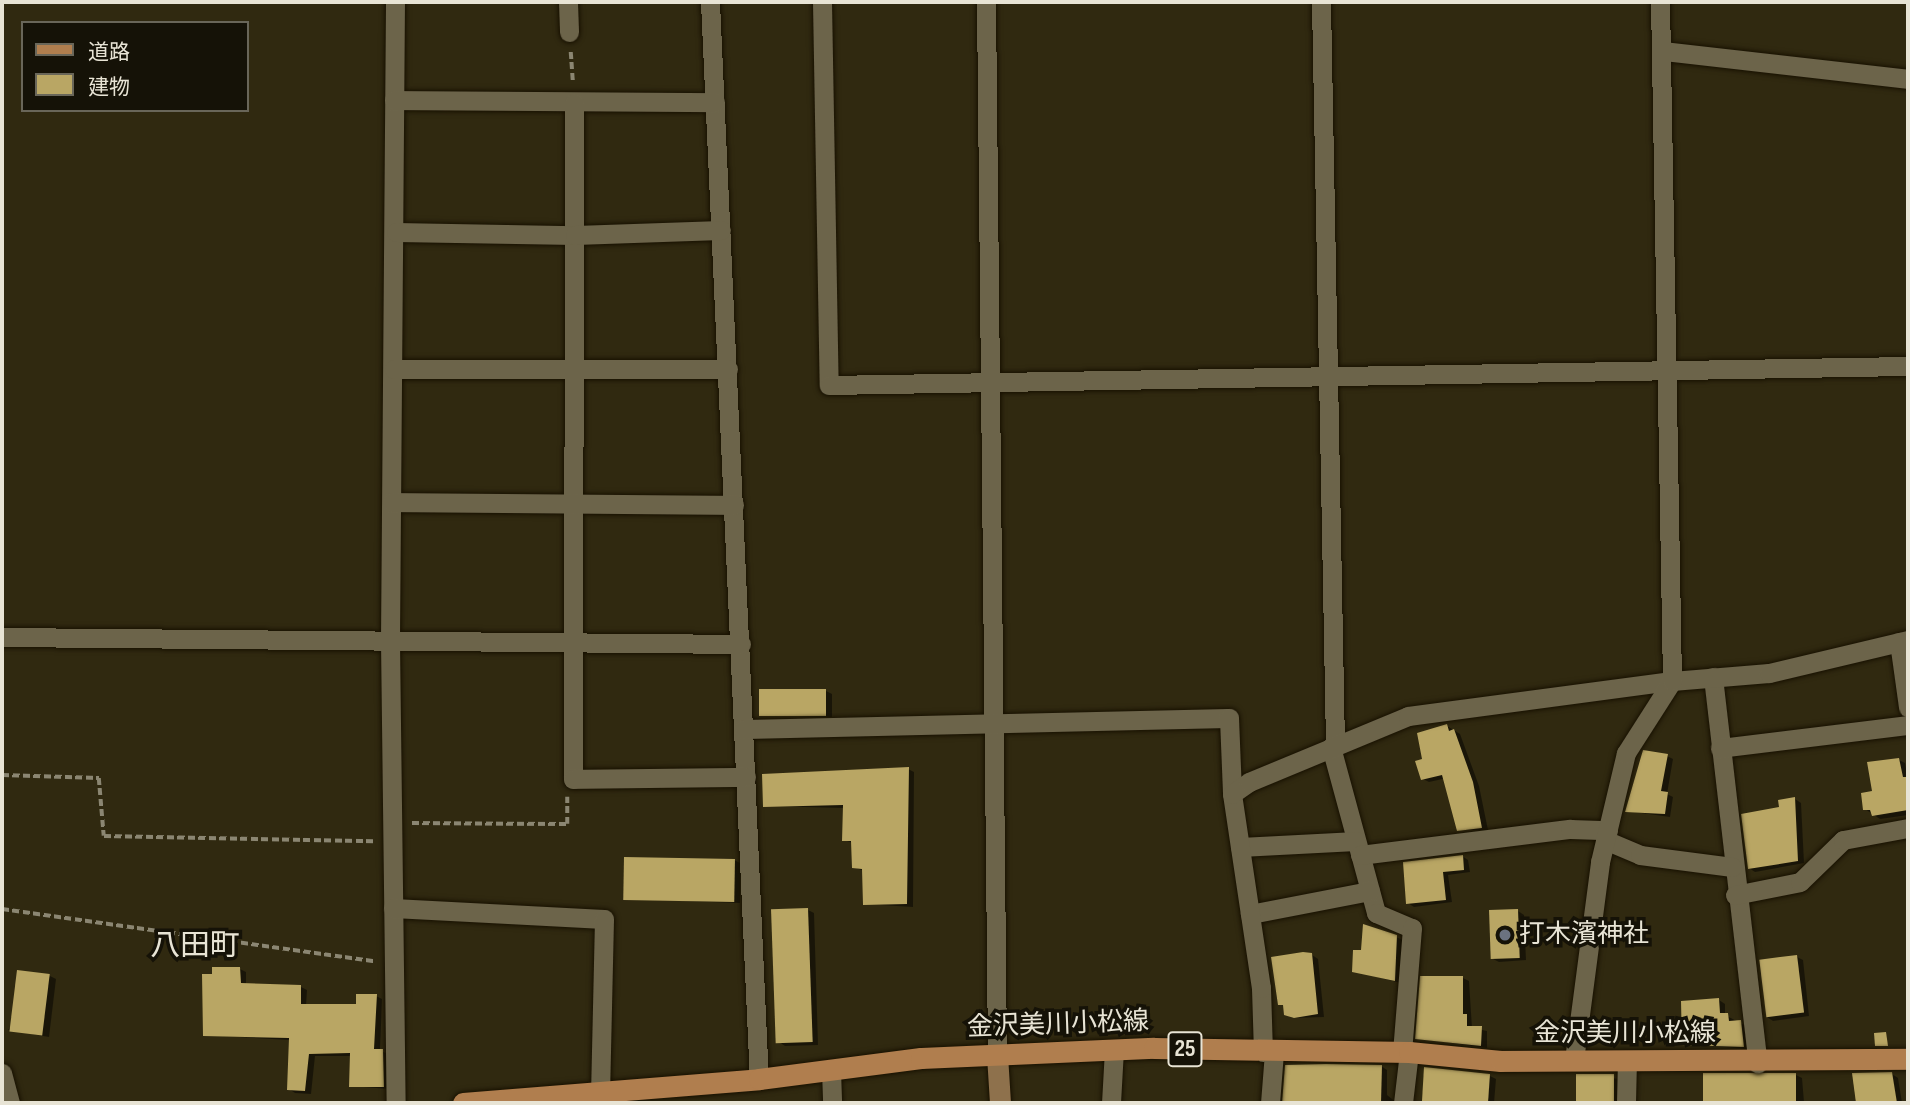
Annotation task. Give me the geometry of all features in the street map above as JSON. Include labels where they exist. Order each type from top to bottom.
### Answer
[{"type":"main road","name":"金沢美川小松線","points":[[463,1103],[759,1079],[921,1058],[1114,1050],[1405,1052],[1501,1061],[1758,1063],[1908,1059]]},
{"type":"street","points":[[391,1102],[394,964],[390,640],[396,232],[395,2]]},
{"type":"street","points":[[568,2],[569,32]]},
{"type":"street","points":[[710,2],[759,1079]]},
{"type":"street","points":[[822,2],[829,385],[1327,374],[1908,366]]},
{"type":"street","points":[[986,2],[997,1055],[1000,1103]]},
{"type":"street","points":[[1321,2],[1333,746],[1376,913],[1412,928],[1403,1103]]},
{"type":"street","points":[[1574,1060],[1607,835],[1626,753],[1672,681],[1664,370],[1663,51],[1660,2]]},
{"type":"street","points":[[1663,51],[1908,79]]},
{"type":"street","points":[[394,100],[715,102]]},
{"type":"street","points":[[574,103],[576,641],[573,779],[747,778]]},
{"type":"street","points":[[396,232],[575,235],[721,230]]},
{"type":"street","points":[[394,369],[728,369]]},
{"type":"street","points":[[392,502],[734,505]]},
{"type":"street","points":[[2,636],[741,644]]},
{"type":"street","points":[[1232,794],[1333,746],[1408,716],[1672,681],[1769,673],[1904,641],[1908,707]]},
{"type":"street","points":[[1713,677],[1735,895],[1758,1063]]},
{"type":"street","points":[[744,729],[994,721],[1228,718],[1232,794],[1261,988],[1270,1103]]},
{"type":"street","points":[[1720,748],[1908,725]]},
{"type":"street","points":[[1735,895],[1800,882],[1843,840],[1908,828]]},
{"type":"street","points":[[1240,847],[1358,848],[1570,829],[1607,835],[1640,855],[1732,867]]},
{"type":"street","points":[[1250,914],[1370,891]]},
{"type":"street","points":[[393,908],[604,919],[600,1092]]},
{"type":"street","points":[[1111,1103],[1114,1050]]},
{"type":"street","points":[[1626,1103],[1627,1060]]},
{"type":"street","points":[[831,1070],[832,1103]]},
{"type":"street","points":[[2,1073],[10,1103]]},
{"type":"path","points":[[569,32],[574,103]]},
{"type":"path","points":[[2,775],[99,778],[104,836],[392,832],[567,824],[567,791],[573,779]]},
{"type":"path","points":[[2,909],[394,964]]},
{"type":"building","points":[[759,689],[826,689],[826,716],[759,716]]},
{"type":"building","points":[[1447,724],[1449,731],[1454,729],[1473,782],[1482,828],[1457,831],[1442,775],[1421,780],[1415,761],[1422,759],[1417,733]]},
{"type":"building","points":[[1643,750],[1668,754],[1661,791],[1668,792],[1665,814],[1625,812]]},
{"type":"building","points":[[1899,758],[1903,777],[1908,777],[1908,810],[1872,816],[1870,810],[1863,810],[1861,793],[1872,791],[1867,762]]},
{"type":"building","points":[[909,767],[907,904],[863,905],[862,869],[852,868],[851,841],[842,841],[843,805],[763,807],[762,774]]},
{"type":"building","points":[[1795,797],[1798,861],[1748,869],[1741,814],[1779,807],[1778,800]]},
{"type":"building","points":[[1463,855],[1464,870],[1443,872],[1446,900],[1406,904],[1403,862]]},
{"type":"building","points":[[624,857],[735,859],[734,902],[623,900]]},
{"type":"building","points":[[808,908],[813,1042],[776,1043],[771,909]]},
{"type":"building","name":"打木濱神社","points":[[1518,909],[1520,958],[1491,959],[1489,910]]},
{"type":"building","points":[[1363,924],[1397,935],[1395,981],[1352,972],[1353,950],[1361,950]]},
{"type":"building","points":[[1312,953],[1318,1014],[1294,1018],[1284,1015],[1283,1005],[1278,1005],[1271,957]]},
{"type":"building","points":[[1797,955],[1804,1013],[1766,1017],[1759,960]]},
{"type":"building","points":[[212,967],[240,967],[241,983],[301,985],[301,1004],[356,1004],[356,994],[377,994],[374,1049],[383,1049],[384,1087],[349,1087],[350,1053],[309,1054],[305,1091],[287,1090],[289,1038],[203,1036],[202,974],[212,974]]},
{"type":"building","points":[[17,970],[50,974],[42,1036],[9,1032]]},
{"type":"building","points":[[1420,976],[1463,976],[1463,1014],[1467,1014],[1467,1026],[1482,1026],[1481,1046],[1415,1039]]},
{"type":"building","points":[[1719,998],[1720,1013],[1728,1013],[1729,1021],[1741,1020],[1744,1047],[1682,1045],[1681,1001]]},
{"type":"building","points":[[1886,1032],[1888,1046],[1875,1046],[1874,1033]]},
{"type":"building","points":[[1285,1065],[1382,1065],[1381,1103],[1282,1103]]},
{"type":"building","points":[[1424,1067],[1490,1074],[1488,1103],[1422,1101]]},
{"type":"building","points":[[1892,1072],[1897,1103],[1856,1103],[1852,1073]]},
{"type":"building","points":[[1703,1073],[1796,1073],[1796,1103],[1703,1103]]},
{"type":"building","points":[[1576,1074],[1614,1074],[1614,1103],[1576,1103]]},
{"type":"place","name":"打木濱神社","points":[[1505,935]]},
{"type":"district","name":"八田町","points":[[195,946]]}]
